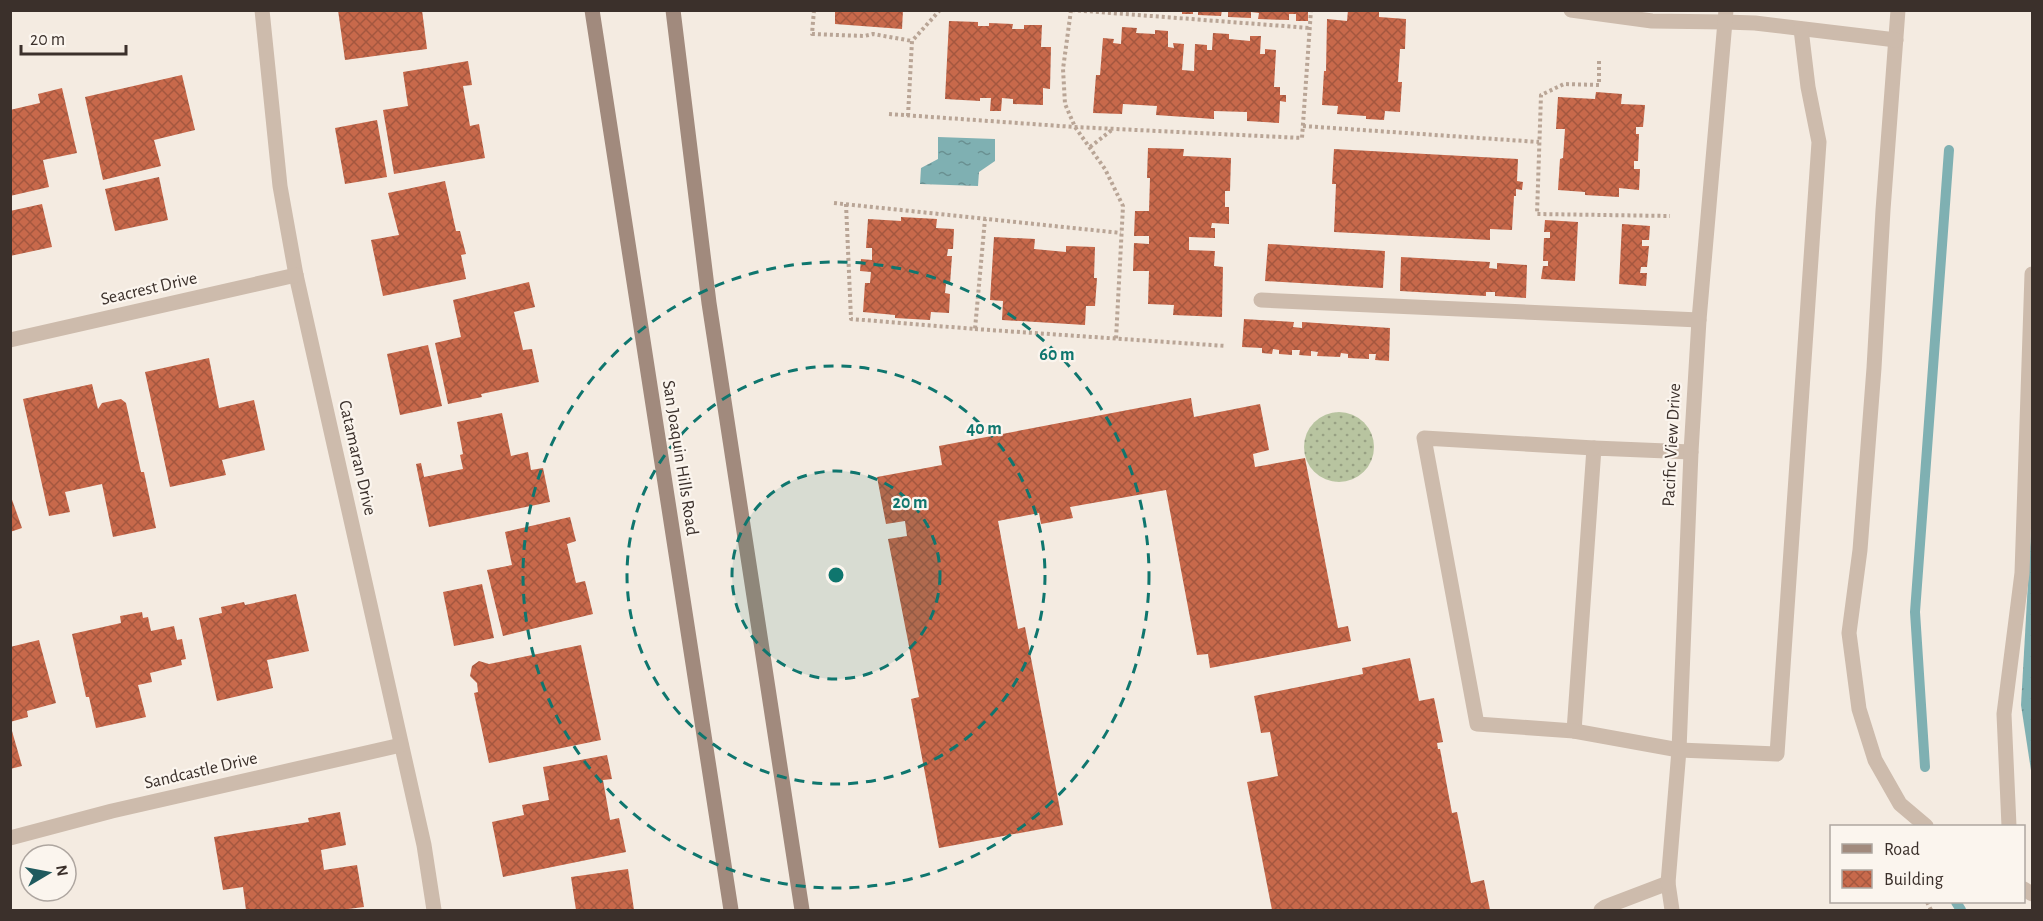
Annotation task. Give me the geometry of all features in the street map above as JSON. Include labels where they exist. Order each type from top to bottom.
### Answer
[{"type":"main road","name":"San Joaquin Hills Road","points":[[592,10],[731,910]]},
{"type":"main road","points":[[673,10],[709,303],[802,910]]},
{"type":"street","name":"Catamaran Drive","points":[[262,10],[280,186],[296,275],[424,845],[434,910]]},
{"type":"street","points":[[1571,10],[1652,21],[1726,16],[1896,40]]},
{"type":"street","points":[[1898,10],[1860,550],[1849,633],[1859,709],[1875,760],[1900,804],[1925,825]]},
{"type":"street","name":"Pacific View Drive","points":[[1672,910],[1668,883],[1678,750],[1691,452],[1699,320],[1726,16]]},
{"type":"street","points":[[1691,452],[1424,438],[1477,724],[1574,731],[1678,750],[1778,754],[1819,142],[1808,87],[1801,28]]},
{"type":"street","points":[[2009,825],[2004,714],[2022,573],[2032,274]]},
{"type":"street","name":"Seacrest Drive","points":[[10,340],[296,275]]},
{"type":"street","points":[[1261,300],[1699,320]]},
{"type":"street","points":[[1574,731],[1594,447]]},
{"type":"street","name":"Sandcastle Drive","points":[[10,838],[112,811],[401,745]]},
{"type":"street","points":[[1601,910],[1668,883]]},
{"type":"path","points":[[814,10],[812,34],[864,36],[873,34],[912,41]]},
{"type":"path","points":[[908,116],[912,41],[940,10]]},
{"type":"path","points":[[1116,339],[1123,206],[1105,170],[1075,127],[1065,104],[1063,69],[1071,10],[1310,28]]},
{"type":"path","points":[[889,114],[1075,127],[1302,138],[1311,10]]},
{"type":"path","points":[[1599,61],[1599,85],[1564,84],[1541,95],[1537,214],[1670,216]]},
{"type":"path","points":[[1303,126],[1539,142]]},
{"type":"path","points":[[1090,147],[1113,129]]},
{"type":"path","points":[[834,203],[1121,233]]},
{"type":"path","points":[[846,204],[851,319],[1226,346]]},
{"type":"path","points":[[975,329],[985,219]]},
{"type":"green space","points":[[1332,412],[1346,412],[1359,418],[1368,427],[1374,440],[1372,460],[1364,472],[1346,482],[1332,482],[1319,476],[1310,467],[1304,454],[1304,440],[1310,427],[1319,418]]},
{"type":"water","points":[[938,137],[995,139],[995,161],[979,172],[978,186],[920,184],[921,168],[938,159]]},
{"type":"water","points":[[2032,512],[2032,777],[2021,705]]},
{"type":"building","points":[[338,10],[422,10],[427,49],[345,60]]},
{"type":"building","points":[[835,10],[903,10],[902,29],[835,24]]},
{"type":"building","points":[[1182,10],[1193,10],[1193,14],[1182,14]]},
{"type":"building","points":[[1198,10],[1222,10],[1221,16],[1198,15]]},
{"type":"building","points":[[1228,10],[1308,10],[1308,21],[1296,21],[1296,14],[1289,14],[1289,20],[1258,19],[1259,13],[1251,12],[1251,18],[1228,17]]},
{"type":"building","points":[[1348,10],[1379,12],[1379,17],[1406,19],[1405,49],[1400,49],[1398,82],[1402,82],[1400,112],[1385,111],[1384,120],[1337,114],[1338,106],[1322,105],[1324,71],[1326,71],[1327,19],[1347,21]]},
{"type":"building","points":[[949,21],[978,22],[978,26],[989,26],[989,23],[1013,24],[1012,29],[1024,29],[1024,25],[1042,25],[1041,47],[1051,47],[1050,89],[1043,88],[1043,105],[1013,104],[1013,99],[1002,98],[1001,111],[990,111],[991,98],[980,98],[980,101],[945,99]]},
{"type":"building","points":[[1122,27],[1137,28],[1136,33],[1155,34],[1155,30],[1168,31],[1168,47],[1174,48],[1173,43],[1184,44],[1182,70],[1194,71],[1195,44],[1207,45],[1207,50],[1212,50],[1213,33],[1229,34],[1229,39],[1250,41],[1250,36],[1261,36],[1260,54],[1265,54],[1265,49],[1276,50],[1274,87],[1280,87],[1280,95],[1286,95],[1286,102],[1280,101],[1279,123],[1247,121],[1247,112],[1214,111],[1214,119],[1156,115],[1157,106],[1123,104],[1122,114],[1093,113],[1096,75],[1100,75],[1103,38],[1114,39],[1113,43],[1121,44]]},
{"type":"building","points":[[468,61],[472,85],[463,86],[470,126],[479,124],[485,158],[394,174],[383,110],[408,106],[403,72]]},
{"type":"building","points":[[182,75],[195,130],[154,140],[161,166],[103,180],[85,97]]},
{"type":"building","points":[[62,88],[77,153],[43,160],[49,187],[10,196],[10,110],[40,103],[38,94]]},
{"type":"building","points":[[1596,92],[1622,94],[1621,104],[1645,105],[1643,127],[1636,127],[1636,134],[1639,134],[1638,161],[1634,161],[1634,169],[1640,169],[1639,190],[1619,188],[1619,197],[1585,195],[1585,192],[1558,190],[1565,129],[1556,129],[1558,97],[1595,99]]},
{"type":"building","points":[[377,120],[387,177],[345,184],[335,128]]},
{"type":"building","points":[[1148,148],[1184,149],[1183,156],[1231,158],[1230,191],[1225,191],[1225,207],[1229,207],[1229,224],[1212,223],[1211,228],[1215,228],[1215,238],[1189,237],[1189,250],[1215,251],[1214,266],[1223,267],[1222,317],[1173,315],[1174,305],[1148,304],[1149,271],[1133,271],[1134,243],[1149,244],[1149,236],[1134,236],[1135,211],[1149,211]]},
{"type":"building","points":[[1334,149],[1518,159],[1517,181],[1523,182],[1522,190],[1516,189],[1516,196],[1514,196],[1512,230],[1490,229],[1490,240],[1334,232],[1336,184],[1332,184]]},
{"type":"building","points":[[159,177],[168,220],[115,231],[105,189]]},
{"type":"building","points":[[445,181],[456,231],[460,231],[466,254],[461,255],[466,279],[383,296],[371,240],[399,235],[388,193]]},
{"type":"building","points":[[42,204],[52,247],[10,256],[10,211]]},
{"type":"building","points":[[901,217],[937,219],[936,228],[954,229],[953,249],[948,249],[947,256],[952,256],[950,284],[946,284],[945,293],[950,294],[949,313],[931,312],[930,320],[895,318],[895,315],[863,312],[865,283],[870,283],[871,272],[860,271],[861,259],[872,260],[872,248],[866,248],[868,219],[901,221]]},
{"type":"building","points":[[1545,220],[1578,222],[1575,281],[1541,279],[1543,266],[1548,266],[1548,261],[1543,261],[1544,238],[1550,238],[1550,232],[1544,232]]},
{"type":"building","points":[[1622,224],[1650,226],[1649,240],[1642,240],[1642,246],[1649,246],[1647,267],[1641,267],[1640,273],[1647,273],[1646,286],[1619,284]]},
{"type":"building","points":[[994,237],[1035,239],[1034,249],[1066,252],[1066,246],[1095,247],[1094,278],[1097,278],[1095,306],[1086,306],[1085,325],[1002,320],[1003,301],[990,300]]},
{"type":"building","points":[[1268,244],[1385,251],[1383,288],[1265,281]]},
{"type":"building","points":[[1401,257],[1490,262],[1489,268],[1497,269],[1497,263],[1527,265],[1526,298],[1495,296],[1495,292],[1486,292],[1486,296],[1400,291]]},
{"type":"building","points":[[529,282],[535,307],[514,312],[523,350],[532,349],[539,382],[481,394],[482,397],[448,404],[435,343],[461,337],[453,300]]},
{"type":"building","points":[[1244,319],[1294,322],[1293,327],[1302,328],[1302,322],[1390,328],[1389,361],[1375,360],[1376,354],[1369,354],[1369,359],[1348,358],[1348,354],[1341,353],[1340,357],[1317,356],[1318,352],[1311,351],[1311,356],[1299,355],[1300,350],[1292,350],[1292,355],[1279,354],[1279,350],[1273,349],[1272,354],[1262,353],[1262,348],[1242,347]]},
{"type":"building","points":[[428,345],[442,406],[400,415],[387,354]]},
{"type":"building","points":[[209,358],[219,408],[254,400],[265,450],[222,460],[226,475],[170,487],[145,372]]},
{"type":"building","points":[[92,384],[98,409],[102,403],[121,399],[126,403],[156,528],[113,537],[102,484],[65,492],[70,512],[49,516],[23,399]]},
{"type":"building","points":[[1191,398],[1194,417],[1260,404],[1269,450],[1253,454],[1255,467],[1305,458],[1338,628],[1348,626],[1351,641],[1210,668],[1208,654],[1197,655],[1166,490],[1070,507],[1073,518],[1041,524],[1039,513],[998,521],[1018,629],[1025,627],[1063,825],[939,848],[911,699],[919,697],[888,539],[907,536],[905,521],[886,524],[877,477],[942,465],[939,446]]},
{"type":"building","points":[[502,413],[511,456],[528,452],[531,470],[543,468],[550,502],[429,527],[416,464],[421,463],[424,477],[463,469],[460,455],[463,454],[457,422]]},
{"type":"building","points":[[10,494],[22,528],[10,532]]},
{"type":"building","points":[[570,517],[576,541],[567,544],[576,583],[585,581],[593,614],[503,636],[487,570],[512,565],[505,532]]},
{"type":"building","points":[[482,584],[494,638],[454,646],[443,592]]},
{"type":"building","points":[[296,594],[309,651],[267,660],[273,688],[217,701],[199,618],[222,613],[221,607],[244,602],[245,605]]},
{"type":"building","points":[[142,612],[143,618],[148,617],[151,631],[174,626],[177,640],[182,639],[186,659],[181,660],[182,665],[150,673],[152,682],[138,685],[146,717],[96,728],[89,697],[86,697],[72,634],[121,623],[120,616]]},
{"type":"building","points":[[39,640],[56,703],[27,711],[28,717],[10,722],[10,647]]},
{"type":"building","points":[[581,645],[601,740],[489,763],[474,693],[478,692],[477,683],[470,676],[472,666],[479,661],[489,664]]},
{"type":"building","points":[[1410,658],[1419,701],[1434,698],[1443,742],[1437,743],[1452,813],[1457,812],[1471,883],[1484,880],[1490,910],[1272,910],[1247,782],[1278,776],[1270,732],[1261,733],[1254,696],[1363,674],[1362,668]]},
{"type":"building","points":[[10,724],[22,766],[10,769]]},
{"type":"building","points":[[607,755],[612,779],[603,780],[610,820],[619,818],[626,852],[503,877],[492,822],[524,815],[522,805],[549,800],[543,767]]},
{"type":"building","points":[[340,812],[346,845],[321,850],[324,870],[357,865],[364,907],[340,910],[246,910],[243,887],[223,890],[214,837],[309,822],[308,818]]},
{"type":"building","points":[[628,869],[634,910],[576,910],[571,877]]},
{"type":"waterway","points":[[1925,767],[1915,612],[1949,150]]},
{"type":"waterway","points":[[1957,903],[1961,910]]}]
